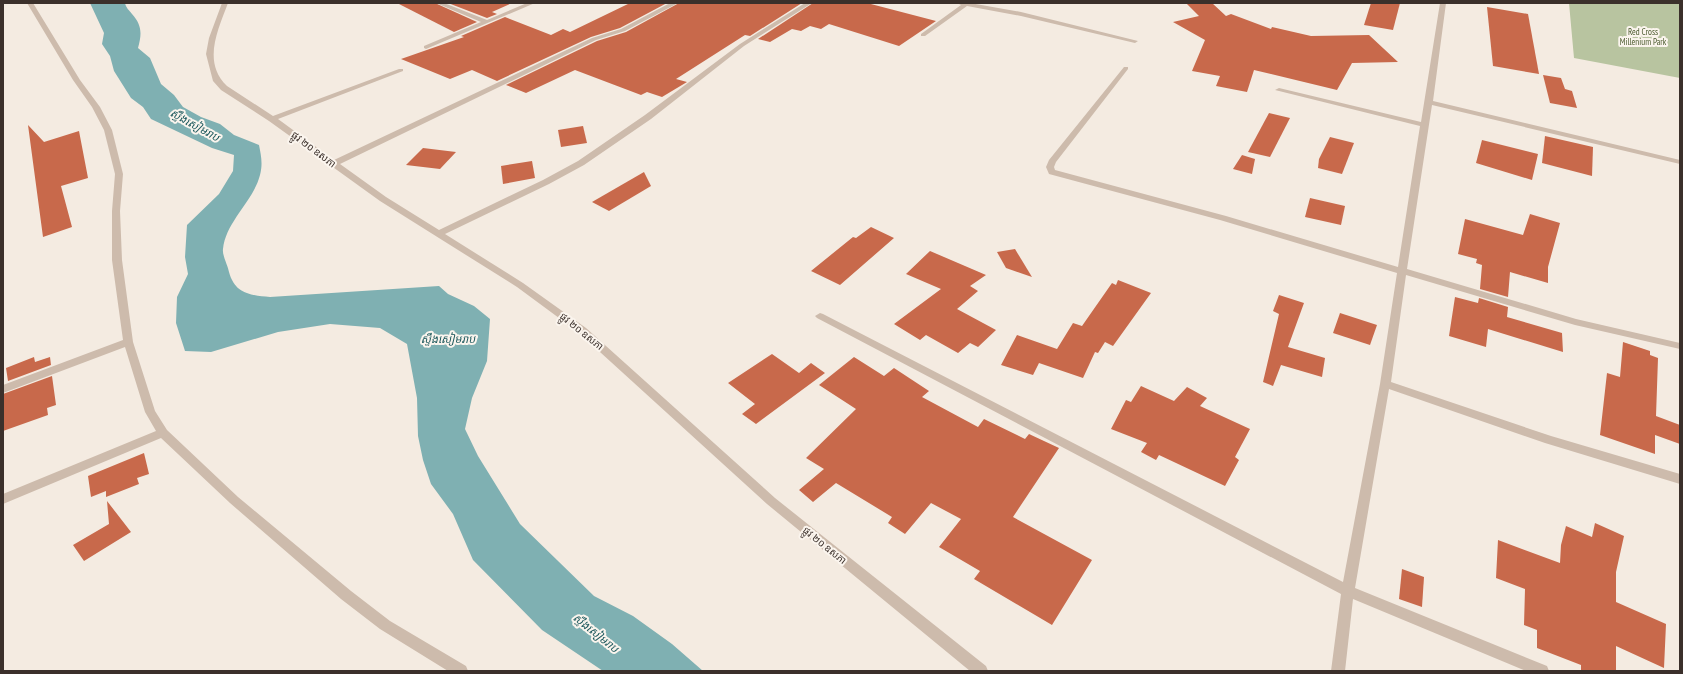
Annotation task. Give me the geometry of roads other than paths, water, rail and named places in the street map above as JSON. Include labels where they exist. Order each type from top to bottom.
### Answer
[{"type":"street","points":[[30,3],[96,107],[108,130],[119,174],[116,211],[117,260],[128,342],[150,412],[163,433],[234,500],[346,595],[385,625],[461,671]]},
{"type":"street","name":"ផ្លូវ ២០ ឧសភា","points":[[225,3],[212,38],[209,54],[216,81],[224,88],[272,118],[333,164],[383,199],[520,285],[582,330],[772,502],[981,671]]},
{"type":"street","points":[[439,3],[487,22]]},
{"type":"street","points":[[426,47],[532,3]]},
{"type":"street","points":[[333,164],[594,39],[623,30],[675,3]]},
{"type":"street","points":[[439,234],[546,182],[581,163],[648,116],[742,45],[809,3]]},
{"type":"street","points":[[1338,671],[1348,591],[1386,384],[1443,3]]},
{"type":"street","points":[[923,35],[963,4],[1014,13],[1135,41]]},
{"type":"street","points":[[1126,68],[1052,162],[1050,167],[1052,172],[1222,218],[1575,322],[1680,346]]},
{"type":"street","points":[[272,118],[401,70]]},
{"type":"street","points":[[1278,90],[1424,125]]},
{"type":"street","points":[[1429,102],[1680,162]]},
{"type":"street","points":[[820,316],[1348,591],[1542,671]]},
{"type":"street","points":[[3,389],[128,342]]},
{"type":"street","points":[[1386,384],[1549,440],[1680,479]]},
{"type":"street","points":[[3,499],[163,433]]},
{"type":"water","name":"ស្ទឹងសៀមរាប","points":[[90,3],[125,3],[138,22],[140,38],[138,48],[150,58],[161,84],[174,95],[183,107],[201,117],[220,124],[234,135],[259,145],[262,163],[257,185],[229,229],[223,249],[223,254],[229,272],[235,285],[244,292],[270,297],[439,286],[448,294],[474,306],[490,319],[487,361],[472,398],[465,429],[478,456],[520,524],[594,596],[633,616],[672,644],[703,671],[603,671],[542,630],[473,560],[453,514],[431,484],[423,460],[418,436],[417,398],[407,344],[380,328],[330,324],[278,332],[211,352],[185,351],[176,323],[177,297],[188,274],[185,257],[187,225],[219,194],[233,171],[234,155],[212,148],[151,119],[143,107],[131,98],[114,71],[110,56],[102,44],[104,33]]},
{"type":"park label","name":"Red Cross Millenium Park","points":[[1643,38]]}]
